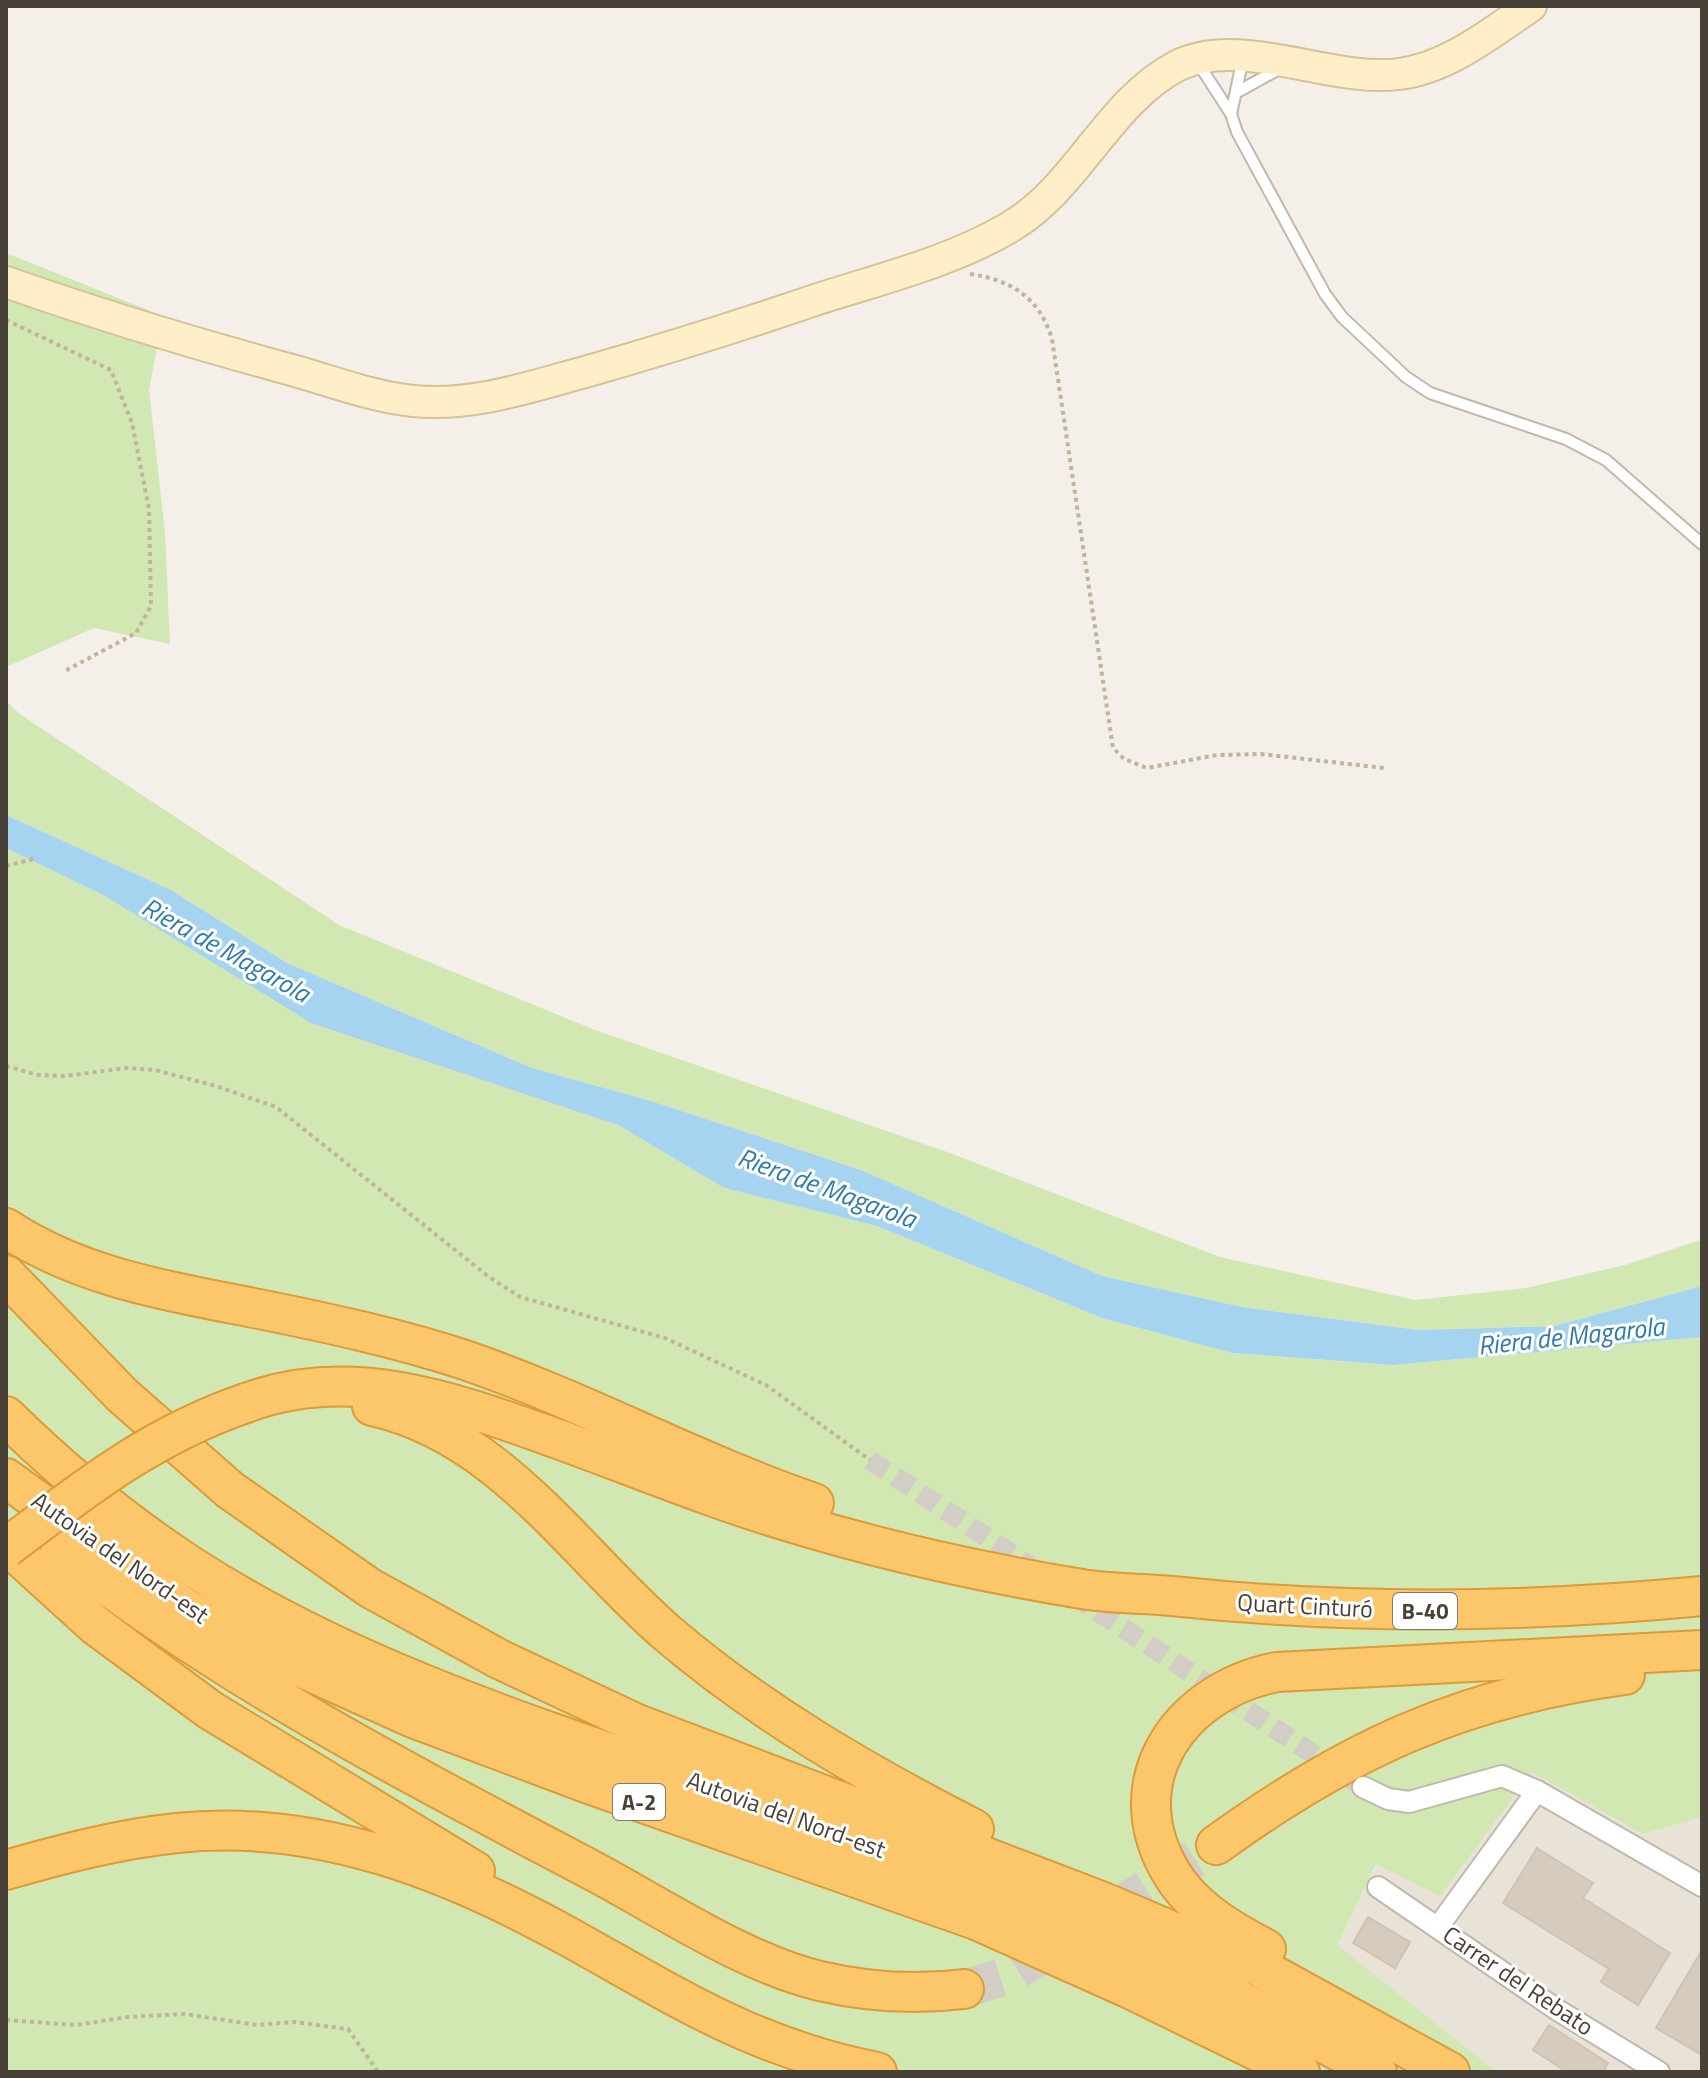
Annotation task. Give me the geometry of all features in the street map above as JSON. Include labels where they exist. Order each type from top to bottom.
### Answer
[{"type":"highway","points":[[6,1228],[32,1245],[78,1265],[148,1288],[357,1330],[464,1360],[548,1391],[781,1492],[900,1533],[1149,1593]]},
{"type":"highway","points":[[6,1275],[122,1395],[230,1490],[370,1588],[499,1659],[635,1723],[1101,1901],[1250,1964]]},
{"type":"highway","points":[[877,2072],[805,2056],[740,2031],[651,1986],[567,1935],[484,1876],[199,1702],[95,1625],[6,1546],[123,1461],[160,1438],[284,1390],[316,1386],[408,1391],[498,1417],[790,1522],[949,1562],[1086,1590],[1149,1593]]},
{"type":"highway","points":[[246,1403],[353,1403],[429,1425],[499,1470],[666,1632],[807,1737],[880,1781],[1011,1848],[1206,1936],[1250,1964],[1450,2072]]},
{"type":"highway","name":"Autovia del Nord-est","points":[[6,1416],[142,1532],[192,1567],[316,1633],[426,1684],[798,1818],[1028,1906],[1168,1965],[1302,2030],[1377,2072]]},
{"type":"highway","name":"Autovia del Nord-est","points":[[6,1478],[185,1608],[293,1664],[413,1718],[574,1779],[976,1920],[1128,1988],[1300,2072]]},
{"type":"highway","points":[[6,1504],[141,1612],[243,1678],[412,1774],[757,1958],[819,1981],[916,1993],[964,1989]]},
{"type":"highway","name":"Quart Cinturó","points":[[1149,1593],[1322,1608],[1440,1611],[1702,1596]]},
{"type":"highway","points":[[1412,2050],[1380,2014],[1235,1932],[1212,1917],[1179,1884],[1157,1839],[1152,1799],[1161,1756],[1178,1725],[1191,1711],[1216,1695],[1243,1681],[1277,1672],[1702,1650]]},
{"type":"highway","points":[[1216,1845],[1344,1761],[1460,1712],[1525,1692],[1622,1675],[1702,1668]]},
{"type":"highway","points":[[6,1870],[59,1854],[179,1833],[241,1831],[303,1837],[371,1850],[423,1868],[567,1935]]},
{"type":"main road","points":[[6,282],[212,348],[368,391],[413,401],[455,401],[495,396],[637,357],[930,263],[1011,227],[1040,206],[1157,79],[1179,65],[1196,60],[1243,58],[1369,75],[1399,74],[1429,67],[1474,44],[1531,6]]},
{"type":"street","points":[[1363,1787],[1388,1799],[1409,1802],[1502,1776],[1537,1791],[1702,1886]]},
{"type":"street","points":[[1438,1927],[1537,1791]]},
{"type":"street","name":"Carrer del Rebato","points":[[1378,1887],[1559,2011],[1659,2072]]},
{"type":"lane","points":[[1231,114],[1239,91],[1243,58]]},
{"type":"lane","points":[[1196,60],[1231,114],[1244,146],[1325,294],[1342,317],[1384,358],[1430,393],[1566,439],[1606,460],[1702,544]]},
{"type":"lane","points":[[1239,91],[1293,64]]},
{"type":"path","points":[[930,263],[942,269],[998,278],[1034,302],[1048,325],[1057,354],[1069,467],[1113,748],[1124,759],[1147,768],[1217,755],[1261,754],[1384,768]]},
{"type":"path","points":[[6,320],[111,370],[132,423],[149,509],[151,606],[136,633],[65,671]]},
{"type":"path","points":[[6,866],[33,859]]},
{"type":"path","points":[[6,1066],[38,1075],[64,1076],[127,1068],[155,1070],[216,1086],[276,1107],[489,1277],[520,1297],[665,1338],[766,1385],[870,1460]]},
{"type":"path","points":[[6,2020],[76,2025],[127,2017],[185,2014],[257,2025],[294,2022],[348,2029],[378,2072]]},
{"type":"shaded area","points":[[1532,1771],[1643,1834],[1702,1817],[1702,2072],[1497,2072],[1336,1945],[1377,1864],[1440,1896]]},
{"type":"green space","points":[[6,253],[163,316],[149,390],[165,533],[170,644],[94,628],[6,667]]},
{"type":"green space","points":[[6,701],[21,715],[339,925],[595,1030],[950,1153],[1220,1257],[1415,1300],[1526,1288],[1625,1265],[1700,1240],[1702,1286],[1554,1326],[1419,1330],[1242,1307],[1102,1276],[861,1170],[648,1100],[532,1068],[287,963],[171,890],[6,815]]},
{"type":"green space","points":[[6,848],[105,896],[618,1125],[724,1188],[877,1226],[1102,1318],[1232,1353],[1393,1365],[1702,1337],[1702,1817],[1643,1834],[1532,1772],[1440,1896],[1376,1864],[1337,1945],[1497,2072],[6,2072]]},
{"type":"water","name":"Riera de Magarola","points":[[6,815],[171,890],[287,963],[532,1068],[648,1100],[861,1170],[1102,1276],[1242,1307],[1419,1330],[1554,1326],[1702,1286],[1702,1337],[1393,1365],[1232,1353],[1102,1318],[877,1226],[724,1188],[618,1125],[311,1023],[105,896],[6,848]]},
{"type":"building","points":[[1537,1848],[1593,1883],[1583,1898],[1670,1953],[1638,2005],[1601,1982],[1609,1969],[1503,1903]]},
{"type":"building","points":[[1368,1917],[1410,1942],[1395,1968],[1353,1943]]},
{"type":"building","points":[[1702,1950],[1702,2055],[1656,2028]]},
{"type":"building","points":[[1549,2025],[1608,2063],[1603,2072],[1567,2072],[1533,2050]]},
{"type":"tunnel","points":[[870,1460],[1040,1573]]},
{"type":"tunnel","points":[[1073,1595],[1363,1787]]},
{"type":"tunnel","points":[[964,1989],[1009,1975],[1216,1845]]}]
